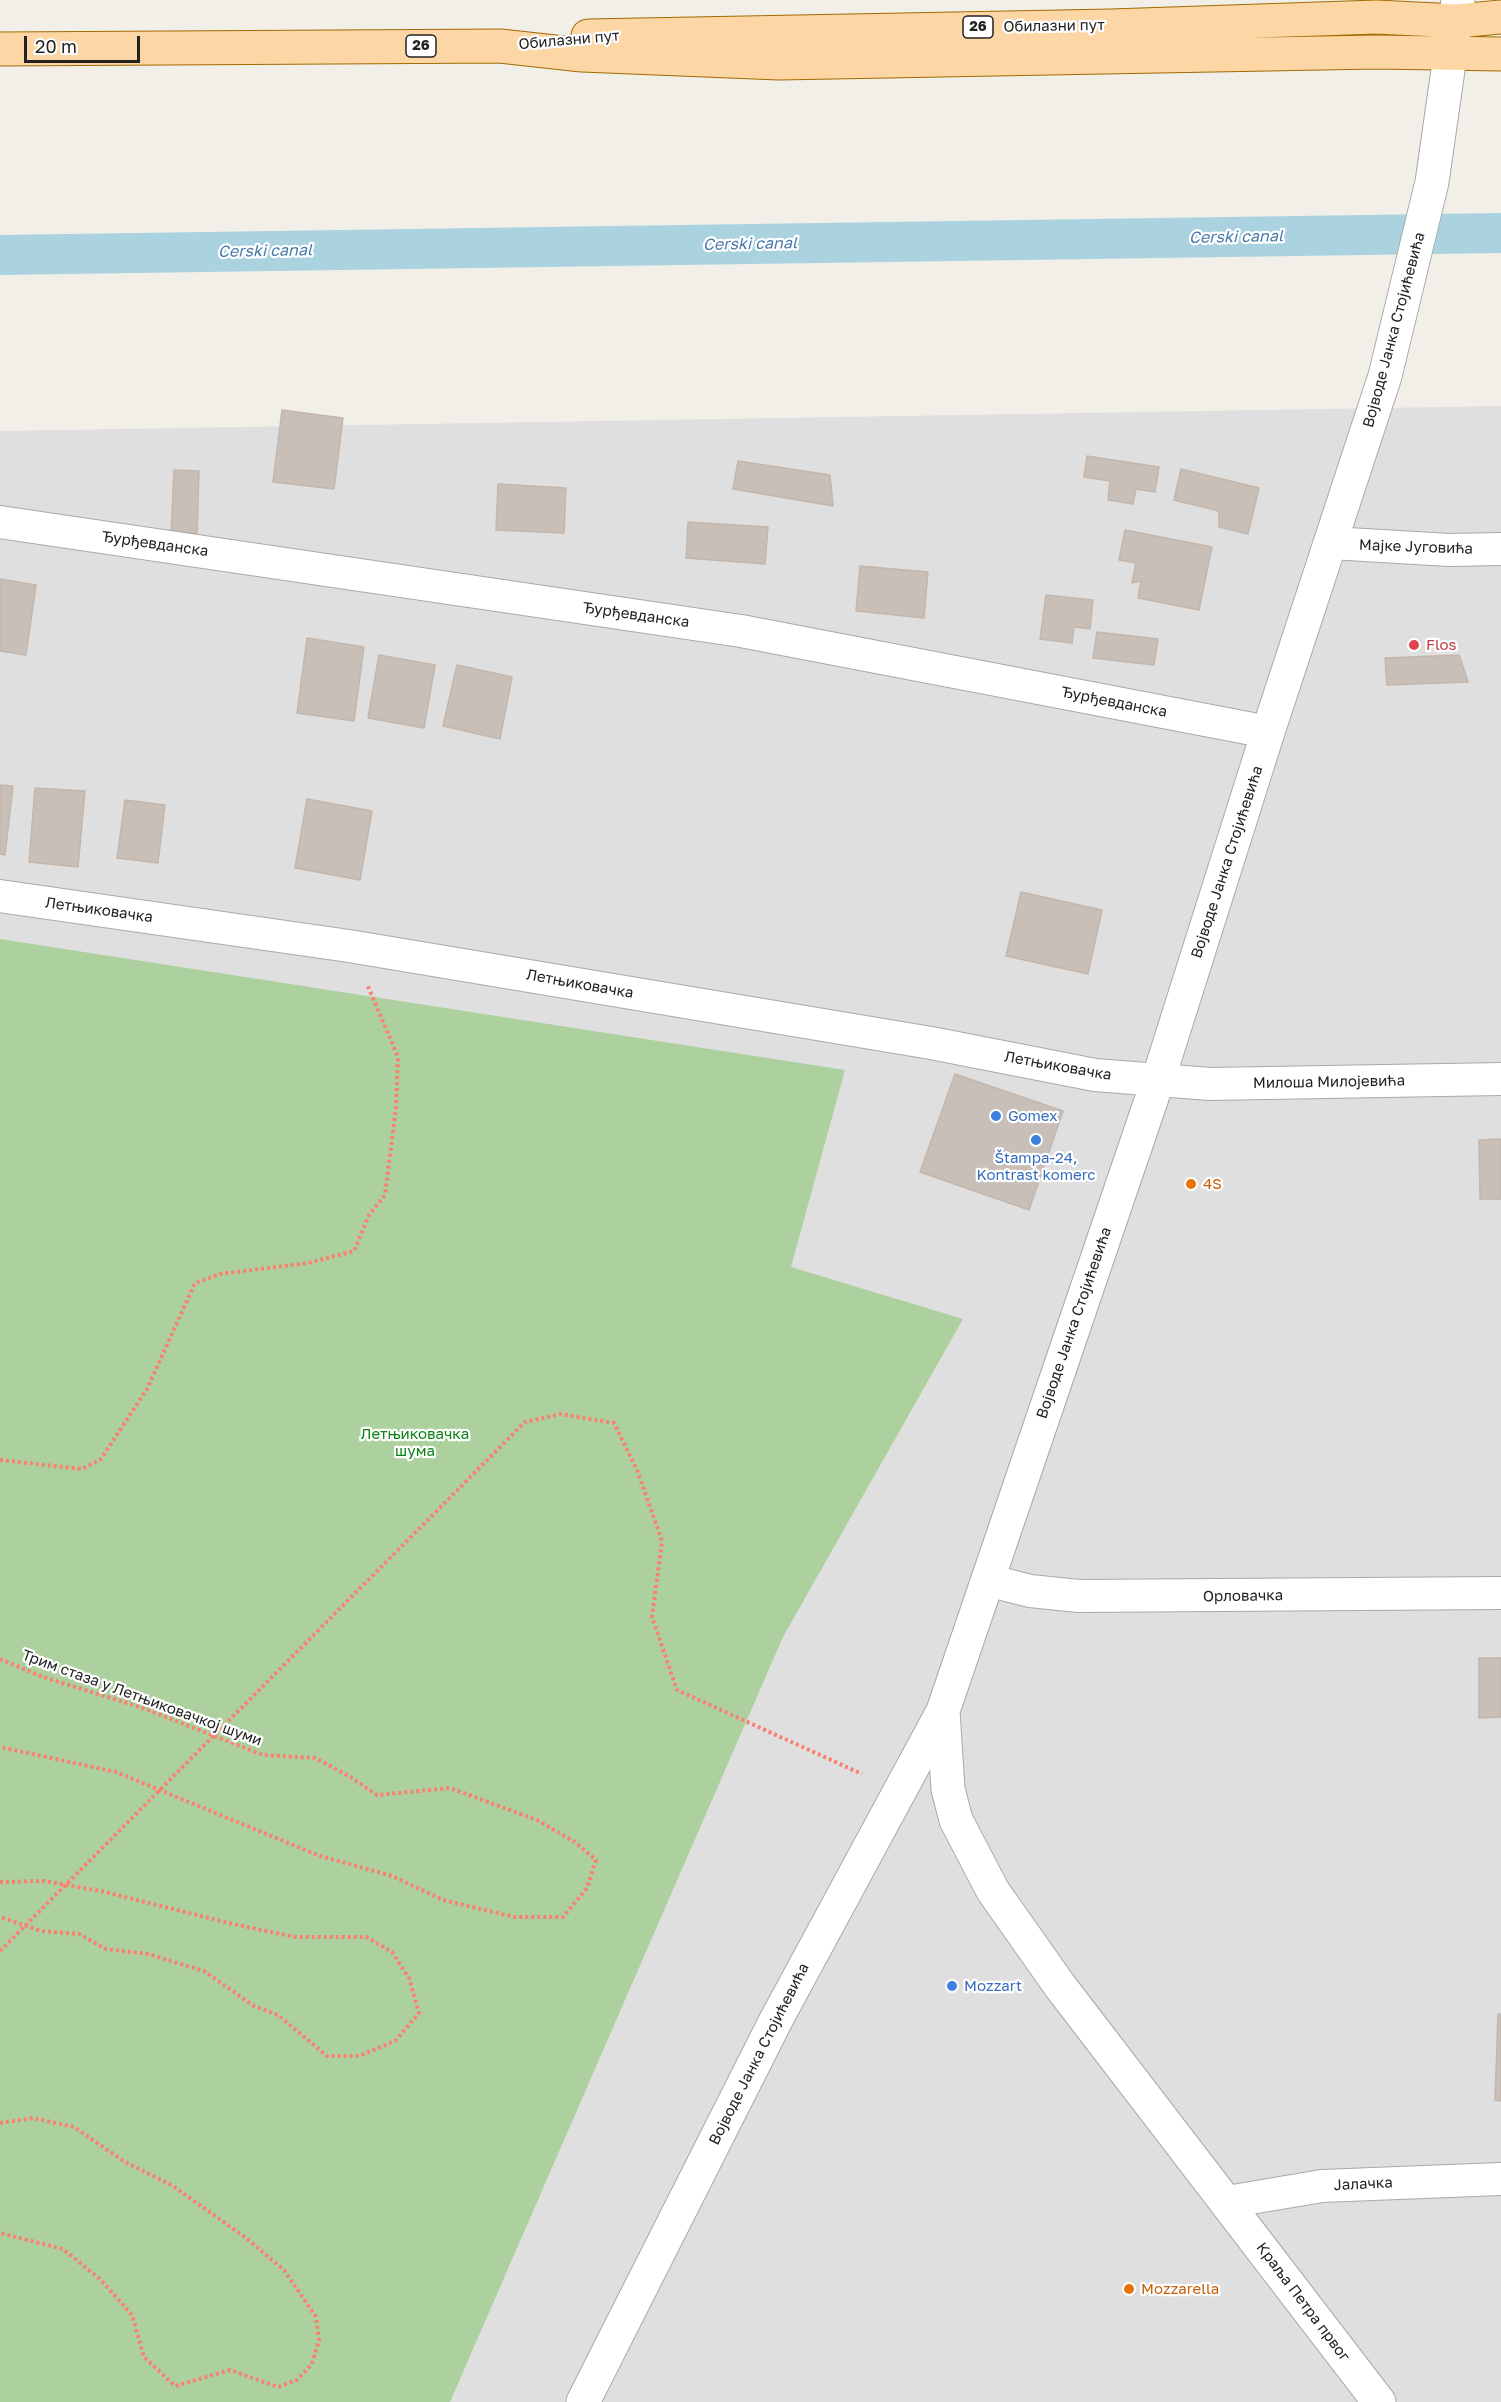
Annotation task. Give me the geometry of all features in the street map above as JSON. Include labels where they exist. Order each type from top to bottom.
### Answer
[{"type":"main road","points":[[661,33],[765,12],[957,6],[1211,4],[1263,0]]},
{"type":"main road","name":"Обилазни пут","points":[[500,46],[581,36],[1111,26],[1377,17],[1458,10],[1501,18]]},
{"type":"main road","name":"Обилазни пут","points":[[0,49],[500,46],[582,55],[779,63],[1451,52],[1501,54]]},
{"type":"street","name":"Војводе Јанка Стојићевића","points":[[583,2402],[770,2030],[943,1711],[1158,1080],[1268,732],[1385,376],[1432,182],[1458,10]]},
{"type":"street","name":"Ђурђевданска","points":[[0,522],[741,631],[1268,732]]},
{"type":"street","name":"Мајке Југовића","points":[[1331,543],[1449,550],[1501,549]]},
{"type":"street","name":"Летњиковачка","points":[[0,896],[349,946],[931,1043],[1095,1075],[1158,1080]]},
{"type":"street","name":"Милоша Милојевића","points":[[1158,1080],[1210,1084],[1501,1079]]},
{"type":"street","name":"Орловачка","points":[[987,1580],[1030,1591],[1079,1596],[1501,1593]]},
{"type":"street","name":"Војводе Јанка Стојићевића","points":[[943,1711],[948,1789],[956,1820],[993,1891],[1027,1942],[1227,2202]]},
{"type":"street","name":"Јалачка","points":[[1227,2202],[1279,2191],[1322,2186],[1501,2179]]},
{"type":"street","name":"Краља Петра првог","points":[[1227,2202],[1380,2402]]},
{"type":"path","points":[[0,1460],[82,1469],[101,1459],[147,1389],[195,1283],[220,1274],[308,1263],[354,1251],[369,1215],[385,1195],[396,1107],[398,1057],[392,1037],[349,946]]},
{"type":"path","points":[[0,1951],[525,1422],[560,1414],[614,1423],[637,1470],[662,1541],[652,1617],[677,1690],[862,1774]]},
{"type":"path","name":"Трим стаза у Летњиковачкој шуми","points":[[0,1659],[43,1677],[142,1708],[263,1755],[315,1758],[349,1776],[377,1795],[450,1788],[537,1820],[575,1842],[596,1860],[587,1888],[563,1917],[514,1917],[443,1900],[392,1876],[320,1856],[116,1772],[0,1747]]},
{"type":"path","points":[[0,1882],[44,1881],[101,1891],[233,1924],[296,1937],[366,1937],[392,1952],[409,1978],[419,2013],[395,2041],[359,2056],[327,2056],[278,2015],[254,2006],[204,1971],[148,1954],[106,1949],[79,1934],[41,1931],[0,1917]]},
{"type":"path","points":[[0,2123],[33,2118],[74,2127],[125,2162],[173,2186],[246,2238],[284,2270],[316,2317],[319,2340],[312,2364],[297,2380],[278,2387],[230,2370],[175,2386],[144,2357],[132,2315],[101,2280],[63,2249],[0,2233]]},
{"type":"shaded area","points":[[1501,406],[1501,2402],[0,2402],[0,431]]},
{"type":"green space","name":"Летњиковачка шума","points":[[0,939],[845,1070],[791,1267],[963,1319],[783,1637],[450,2402],[0,2402]]},
{"type":"building","points":[[282,410],[343,418],[334,489],[273,482]]},
{"type":"building","points":[[1087,456],[1159,467],[1155,492],[1136,489],[1133,504],[1108,500],[1110,481],[1084,477]]},
{"type":"building","points":[[738,461],[830,475],[833,506],[733,489]]},
{"type":"building","points":[[1181,469],[1259,488],[1248,534],[1219,527],[1219,511],[1174,500]]},
{"type":"building","points":[[174,470],[199,471],[197,537],[171,536]]},
{"type":"building","points":[[498,484],[566,488],[564,533],[496,530]]},
{"type":"building","points":[[688,522],[768,527],[765,564],[686,558]]},
{"type":"building","points":[[1125,530],[1212,547],[1199,610],[1138,598],[1141,581],[1132,583],[1136,563],[1119,560]]},
{"type":"building","points":[[860,566],[928,572],[924,618],[856,611]]},
{"type":"building","points":[[0,579],[36,585],[26,655],[0,651]]},
{"type":"building","points":[[1046,595],[1093,600],[1090,629],[1074,627],[1072,643],[1040,639]]},
{"type":"building","points":[[1097,632],[1158,639],[1154,665],[1093,658]]},
{"type":"building","points":[[307,638],[364,647],[354,721],[297,713]]},
{"type":"building","points":[[379,655],[435,665],[424,728],[368,718]]},
{"type":"building","points":[[1459,655],[1468,682],[1387,685],[1385,658]]},
{"type":"building","points":[[457,665],[512,677],[500,739],[443,726]]},
{"type":"building","points":[[0,785],[13,786],[5,855],[0,854]]},
{"type":"building","points":[[35,788],[85,791],[78,867],[29,862]]},
{"type":"building","points":[[307,799],[372,811],[360,880],[295,868]]},
{"type":"building","points":[[125,800],[165,805],[158,863],[117,858]]},
{"type":"building","points":[[1021,892],[1102,910],[1088,974],[1006,956]]},
{"type":"building","points":[[955,1074],[1063,1111],[1029,1210],[920,1172]]},
{"type":"building","points":[[1501,1139],[1501,1199],[1480,1199],[1479,1140]]},
{"type":"building","points":[[1479,1658],[1501,1658],[1501,1717],[1479,1718]]},
{"type":"building","points":[[1498,2014],[1501,2014],[1501,2101],[1495,2100]]},
{"type":"waterway","name":"Cerski canal","points":[[0,255],[1501,233]]},
{"type":"place","name":"Flos","points":[[1414,645]]},
{"type":"place","name":"Gomex","points":[[996,1116]]},
{"type":"place","name":"Štampa-24, Kontrast komerc","points":[[1036,1140]]},
{"type":"place","name":"4S","points":[[1191,1184]]},
{"type":"place","name":"Mozzart","points":[[952,1986]]},
{"type":"place","name":"Mozzarella","points":[[1129,2289]]}]
